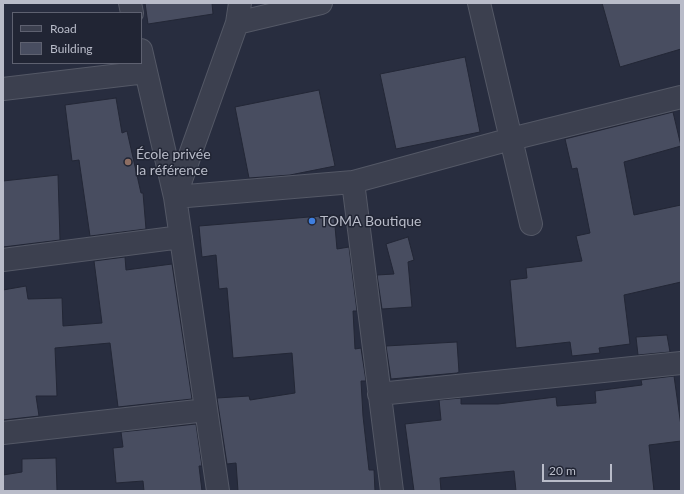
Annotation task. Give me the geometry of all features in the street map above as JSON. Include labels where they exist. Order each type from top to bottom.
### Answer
[{"type":"street","points":[[175,197],[238,13],[321,3]]},
{"type":"street","points":[[479,3],[531,224]]},
{"type":"street","points":[[142,54],[175,197],[218,491]]},
{"type":"street","points":[[3,88],[146,72]]},
{"type":"street","points":[[175,197],[353,182],[511,139],[681,97]]},
{"type":"street","points":[[353,182],[392,491]]},
{"type":"street","points":[[3,260],[181,238]]},
{"type":"street","points":[[379,394],[681,363]]},
{"type":"street","points":[[3,433],[206,410]]},
{"type":"building","points":[[145,3],[212,3],[213,14],[148,24]]},
{"type":"building","points":[[602,3],[681,3],[681,49],[620,67]]},
{"type":"building","points":[[465,57],[480,132],[396,149],[380,74]]},
{"type":"building","points":[[319,90],[335,166],[290,175],[249,178],[235,107]]},
{"type":"building","points":[[116,98],[122,133],[127,131],[141,193],[143,193],[146,229],[90,236],[79,160],[72,161],[65,105]]},
{"type":"building","points":[[673,112],[681,146],[624,162],[634,215],[681,205],[681,282],[624,295],[630,344],[599,348],[600,353],[572,356],[570,342],[516,348],[510,280],[527,278],[526,268],[582,261],[576,236],[590,233],[577,168],[572,169],[565,139]]},
{"type":"building","points":[[58,175],[60,240],[3,247],[3,181]]},
{"type":"building","points":[[334,215],[337,249],[349,247],[357,311],[353,311],[355,349],[361,348],[366,381],[361,381],[363,416],[369,470],[374,470],[375,491],[238,491],[236,463],[227,464],[217,398],[249,396],[250,400],[295,393],[292,353],[233,358],[227,288],[219,289],[216,255],[202,257],[199,226]]},
{"type":"building","points":[[408,237],[414,260],[408,262],[412,307],[382,309],[377,275],[394,274],[386,244]]},
{"type":"building","points":[[125,257],[126,270],[172,264],[192,399],[118,407],[110,343],[55,348],[57,396],[36,396],[39,416],[3,420],[3,290],[26,286],[28,299],[62,298],[63,326],[102,323],[94,261]]},
{"type":"building","points":[[667,335],[670,352],[638,355],[636,337]]},
{"type":"building","points":[[457,342],[459,372],[391,379],[386,346]]},
{"type":"building","points":[[674,376],[681,426],[681,441],[649,445],[654,491],[516,491],[514,471],[440,478],[441,491],[414,491],[405,424],[441,420],[439,400],[461,398],[461,404],[498,404],[556,397],[557,406],[596,403],[595,391],[642,385],[641,380]]},
{"type":"building","points":[[196,424],[202,466],[199,466],[202,491],[144,491],[143,481],[116,483],[113,448],[123,447],[121,432]]},
{"type":"building","points":[[56,458],[57,491],[3,491],[3,475],[22,472],[22,459]]},
{"type":"place","name":"École privée la référence","points":[[128,162]]},
{"type":"place","name":"TOMA Boutique","points":[[312,221]]}]
